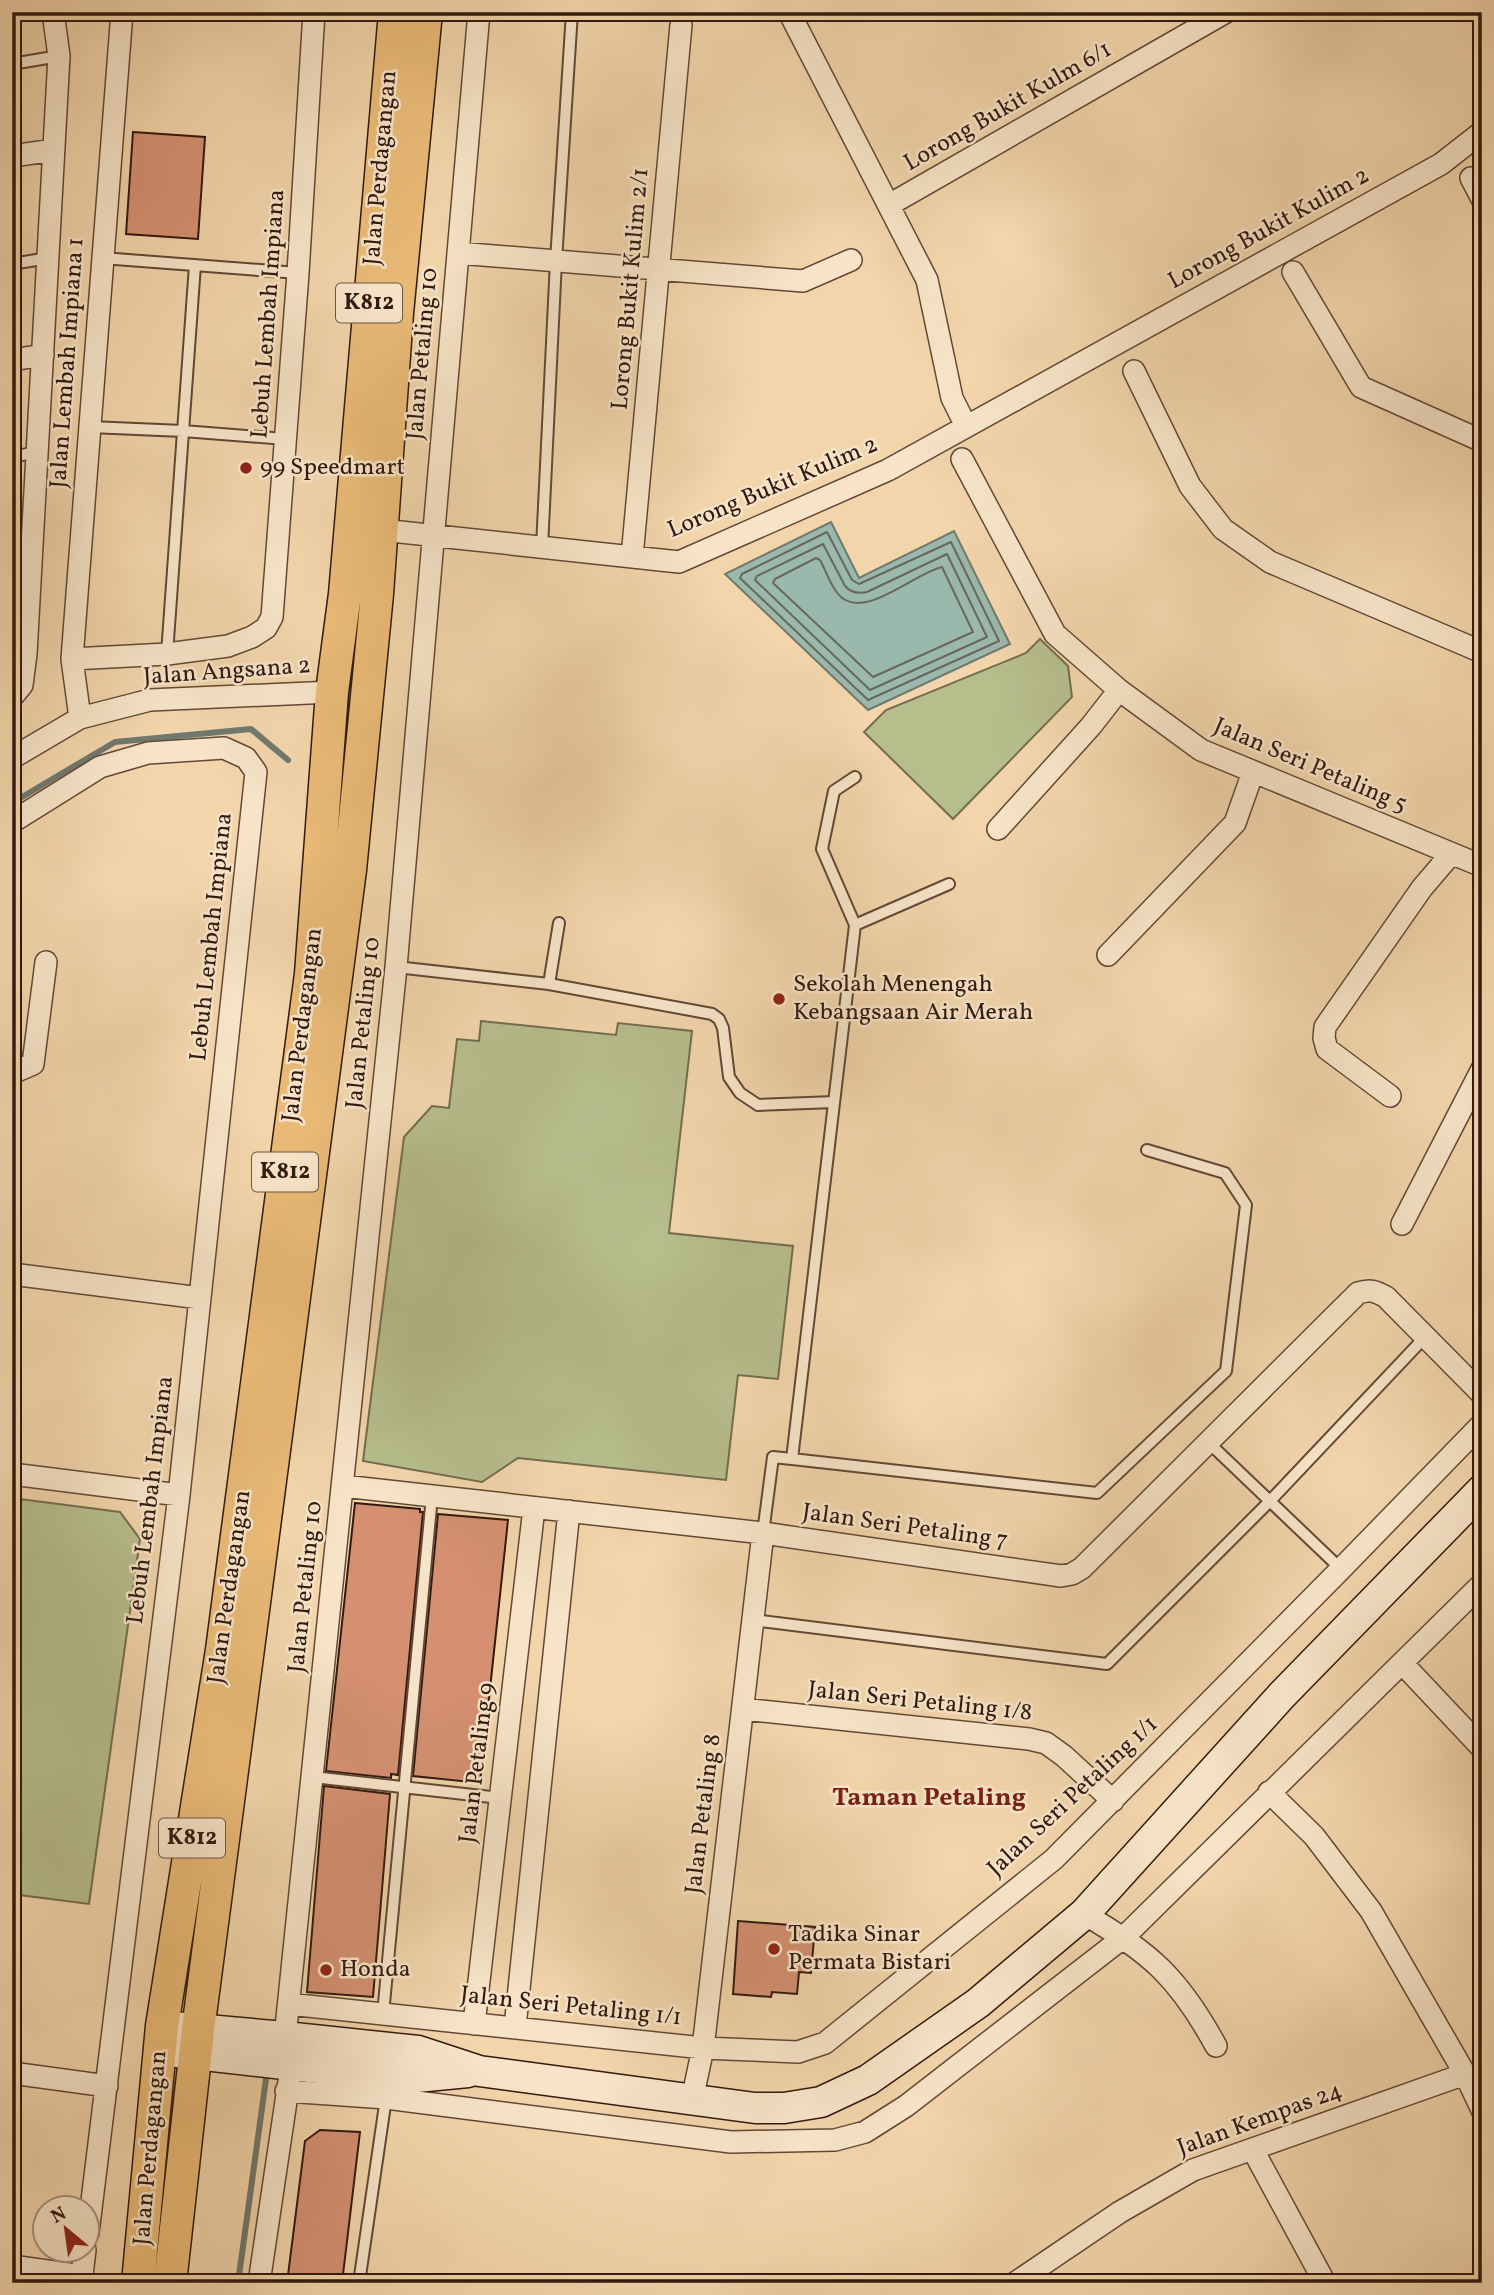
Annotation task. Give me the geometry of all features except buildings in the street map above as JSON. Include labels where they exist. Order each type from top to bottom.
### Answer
[{"type":"main road","name":"Jalan Perdagangan","points":[[138,2283],[161,2038],[222,1650],[311,974],[332,692],[345,594],[395,12]]},
{"type":"main road","name":"Jalan Perdagangan","points":[[170,2283],[197,2042],[350,870],[382,530],[397,313],[426,12]]},
{"type":"street","points":[[12,697],[22,685],[26,654],[59,56],[53,12]]},
{"type":"street","name":"Jalan Lembah Impiana 1","points":[[80,718],[72,659],[122,12]]},
{"type":"street","name":"Lebuh Lembah Impiana","points":[[72,659],[167,654],[228,646],[252,637],[266,628],[272,617],[298,273],[314,12]]},
{"type":"street","name":"Jalan Petaling 10","points":[[259,2283],[288,2064],[289,2004],[396,967],[478,12]]},
{"type":"street","points":[[789,12],[927,280],[952,398],[966,426]]},
{"type":"street","name":"Lorong Bukit Kulm 6/1","points":[[890,205],[1226,12]]},
{"type":"street","name":"Lorong Bukit Kulim 2/1","points":[[632,557],[681,25]]},
{"type":"street","name":"Lorong Bukit Kulim 2","points":[[382,530],[679,562],[888,470],[1441,164],[1482,132]]},
{"type":"street","points":[[12,156],[54,150]]},
{"type":"street","points":[[1471,178],[1482,199]]},
{"type":"street","points":[[458,253],[803,281],[851,260]]},
{"type":"street","points":[[1293,272],[1361,387],[1482,441]]},
{"type":"street","points":[[12,360],[43,355]]},
{"type":"street","points":[[1134,371],[1190,486],[1223,529],[1270,562],[1482,652]]},
{"type":"street","name":"Jalan Seri Petaling 5","points":[[962,459],[1055,634],[1119,690],[1200,750],[1482,866]]},
{"type":"street","points":[[998,829],[1091,726],[1119,690]]},
{"type":"street","name":"Jalan Angsana 2","points":[[12,758],[80,718],[150,700],[332,692]]},
{"type":"street","name":"Lebuh Lembah Impiana","points":[[12,822],[100,767],[148,753],[224,748],[246,758],[256,772],[179,1495],[93,2194]]},
{"type":"street","points":[[1108,955],[1235,823],[1254,772]]},
{"type":"street","points":[[1390,1096],[1327,1049],[1325,1027],[1422,888],[1451,854]]},
{"type":"street","points":[[12,1073],[33,1065],[46,962]]},
{"type":"street","points":[[1402,1224],[1482,1069]]},
{"type":"street","points":[[12,1274],[200,1298]]},
{"type":"street","name":"Jalan Seri Petaling 7","points":[[343,1486],[763,1533],[1061,1576],[1083,1568],[1358,1293],[1367,1290],[1386,1297],[1426,1336]]},
{"type":"street","points":[[1426,1336],[1482,1394]]},
{"type":"street","name":"Jalan Seri Petaling 1/1","points":[[289,2004],[703,2048],[798,2052],[825,2043],[1054,1858],[1482,1424]]},
{"type":"street","points":[[12,1474],[179,1495]]},
{"type":"street","points":[[288,2064],[418,2051],[479,2071],[755,2108],[784,2108],[821,2102],[868,2080],[978,2003],[1084,1914],[1282,1695],[1482,1490]]},
{"type":"street","name":"Jalan Petaling 9","points":[[474,2024],[534,1508]]},
{"type":"street","points":[[515,2027],[569,1511]]},
{"type":"street","name":"Jalan Petaling 8","points":[[692,2100],[703,2048],[763,1533]]},
{"type":"street","points":[[161,2038],[197,2042],[288,2064],[386,2098],[731,2142],[835,2140],[865,2132],[905,2106],[1124,1937],[1482,1584]]},
{"type":"street","points":[[1402,1663],[1482,1748]]},
{"type":"street","name":"Jalan Seri Petaling 1/8","points":[[743,1709],[1029,1738],[1046,1743],[1064,1756],[1113,1801]]},
{"type":"street","points":[[1269,1792],[1314,1836],[1371,1911],[1465,2074],[1482,2110]]},
{"type":"street","points":[[1084,1914],[1124,1937],[1155,1961],[1184,1993],[1216,2046]]},
{"type":"street","points":[[12,2073],[107,2086]]},
{"type":"street","name":"Jalan Kempas 24","points":[[1014,2283],[1120,2212],[1193,2170],[1465,2074]]},
{"type":"street","points":[[1253,2150],[1325,2283]]},
{"type":"street","points":[[12,2266],[82,2279]]},
{"type":"lane","points":[[542,547],[572,12]]},
{"type":"lane","points":[[12,64],[59,56]]},
{"type":"lane","points":[[12,264],[48,258]]},
{"type":"lane","points":[[102,258],[298,273]]},
{"type":"lane","points":[[167,654],[195,265]]},
{"type":"lane","points":[[90,426],[286,439]]},
{"type":"lane","points":[[12,457],[37,452]]},
{"type":"lane","points":[[792,1459],[855,925],[822,849],[834,791],[855,777]]},
{"type":"lane","points":[[855,925],[949,884]]},
{"type":"lane","points":[[549,984],[559,923]]},
{"type":"lane","points":[[396,967],[549,984],[712,1014],[719,1019],[723,1028],[729,1077],[740,1093],[758,1105],[834,1102]]},
{"type":"lane","points":[[763,1533],[773,1457],[1097,1493],[1227,1371],[1246,1205],[1225,1173],[1146,1150]]},
{"type":"lane","points":[[753,1620],[1107,1664],[1270,1501],[1426,1336]]},
{"type":"lane","points":[[1208,1442],[1341,1569]]},
{"type":"lane","points":[[383,2014],[432,1496]]},
{"type":"lane","points":[[313,1777],[500,1798]]},
{"type":"lane","points":[[359,2283],[386,2098]]},
{"type":"green space","points":[[1040,639],[1068,666],[1072,697],[953,819],[864,732],[886,710],[1026,653]]},
{"type":"green space","points":[[481,1021],[616,1035],[618,1023],[692,1031],[669,1233],[793,1246],[778,1379],[738,1375],[726,1480],[518,1458],[482,1482],[363,1461],[404,1137],[432,1106],[449,1108],[457,1039],[479,1041]]},
{"type":"green space","points":[[12,1498],[120,1512],[140,1539],[89,1904],[12,1894]]},
{"type":"water","points":[[831,522],[859,578],[954,531],[1010,644],[868,710],[725,574]]},
{"type":"waterway","points":[[12,803],[115,742],[251,729],[288,760]]},
{"type":"waterway","points":[[238,2283],[266,2079]]},
{"type":"place","name":"99 Speedmart","points":[[246,468]]},
{"type":"place","name":"Sekolah Menengah Kebangsaan Air Merah","points":[[779,999]]},
{"type":"place","name":"Tadika Sinar Permata Bistari","points":[[774,1949]]},
{"type":"place","name":"Honda","points":[[326,1970]]},
{"type":"district","name":"Taman Petaling","points":[[929,1798]]}]
